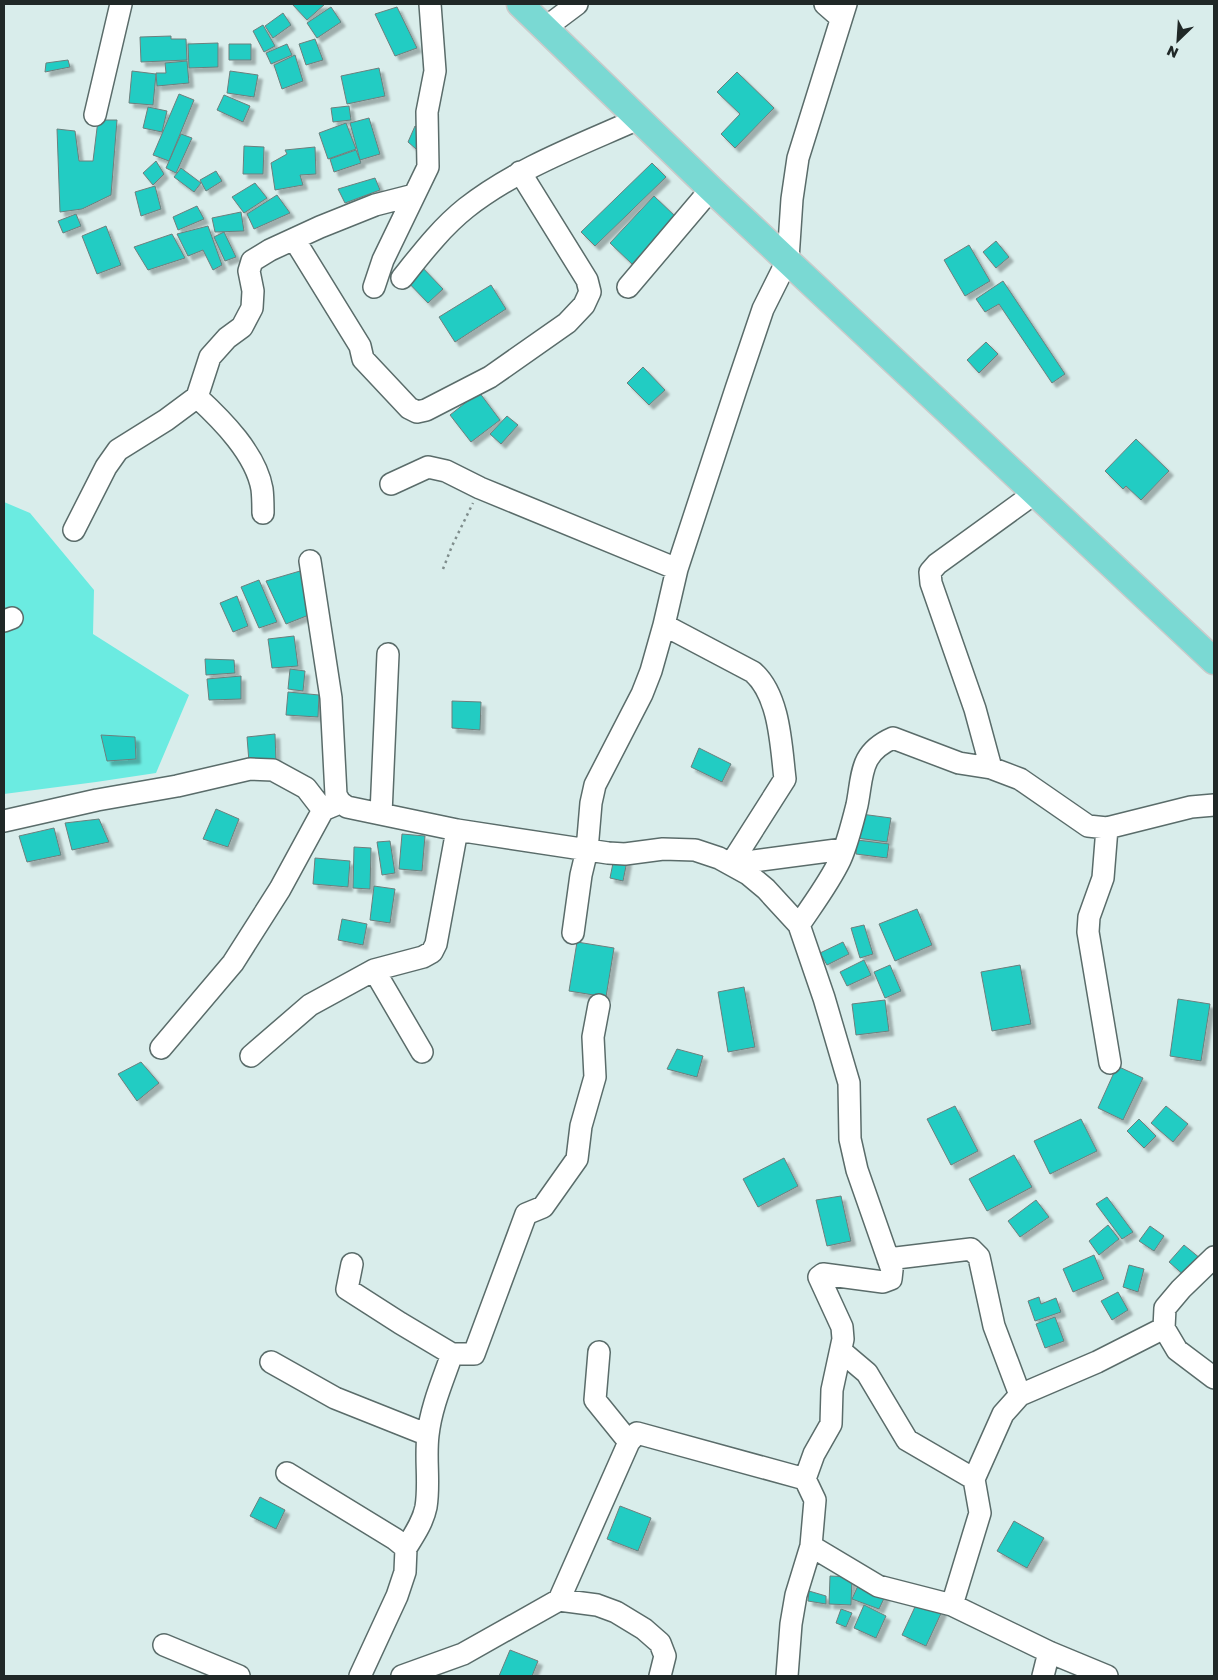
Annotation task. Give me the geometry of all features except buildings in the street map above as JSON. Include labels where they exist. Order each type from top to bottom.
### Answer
[{"type":"main road","points":[[520,4],[711,189],[788,259],[1214,661]]},
{"type":"street","points":[[95,115],[121,4]]},
{"type":"street","points":[[374,287],[383,260],[428,168],[427,112],[435,71],[430,4]]},
{"type":"street","points":[[545,28],[577,4]]},
{"type":"street","points":[[573,933],[581,876],[587,850],[591,803],[596,785],[642,694],[664,625],[677,569],[763,309],[788,259],[792,200],[798,158],[844,11],[825,4]]},
{"type":"street","points":[[402,278],[449,223],[467,207],[520,172],[638,119]]},
{"type":"street","points":[[294,239],[360,346],[362,359],[409,408],[417,412],[426,410],[490,377],[567,323],[584,305],[590,292],[587,280],[520,172]]},
{"type":"street","points":[[628,287],[711,189]]},
{"type":"street","points":[[74,530],[106,467],[118,450],[166,420],[197,397],[210,357],[227,338],[242,328],[252,308],[253,291],[249,271],[252,261],[294,239],[375,205],[414,195]]},
{"type":"street","points":[[197,397],[213,412],[249,454],[262,488],[263,513]]},
{"type":"street","points":[[391,484],[428,467],[446,471],[480,488],[677,569]]},
{"type":"street","points":[[991,768],[975,709],[932,583],[930,572],[937,564],[1035,493]]},
{"type":"street","points":[[161,1048],[234,963],[332,806],[336,795],[331,698],[310,561]]},
{"type":"street","points":[[664,625],[753,672],[761,679],[776,713],[785,779],[730,864]]},
{"type":"street","points":[[381,814],[388,654]]},
{"type":"street","points":[[799,925],[832,876],[844,849],[857,805],[860,778],[866,760],[884,743],[893,738],[959,763],[991,768],[1020,779],[1088,826],[1107,828],[1191,807],[1214,805]]},
{"type":"street","points":[[4,821],[97,800],[177,786],[250,769],[273,770],[306,788],[332,806],[347,807],[457,830],[608,853],[625,854],[664,849],[695,850],[719,858],[766,888],[799,925],[824,998],[849,1083],[850,1139],[857,1170],[892,1270],[891,1279],[883,1282],[824,1274],[819,1277],[842,1327],[843,1339],[832,1390],[831,1424],[814,1454],[805,1479],[815,1500],[811,1546],[794,1604],[787,1676]]},
{"type":"street","points":[[1107,828],[1103,878],[1089,917],[1088,932],[1110,1063]]},
{"type":"street","points":[[252,1056],[310,1005],[374,970],[423,957],[432,952],[436,944],[457,830]]},
{"type":"street","points":[[730,864],[844,849]]},
{"type":"street","points":[[374,970],[422,1052]]},
{"type":"street","points":[[352,1264],[348,1289],[452,1354],[474,1354],[526,1214],[543,1206],[577,1159],[581,1126],[595,1077],[593,1037],[599,1005]]},
{"type":"street","points":[[888,1259],[970,1249],[980,1257],[994,1326],[1020,1395]]},
{"type":"street","points":[[1214,1257],[1166,1308],[1164,1328],[1177,1350],[1214,1378]]},
{"type":"street","points":[[952,1605],[980,1513],[974,1479],[1003,1414],[1020,1395],[1096,1362],[1164,1328]]},
{"type":"street","points":[[598,1352],[594,1400],[629,1442]]},
{"type":"street","points":[[840,1352],[868,1373],[907,1440],[974,1479]]},
{"type":"street","points":[[360,1676],[397,1596],[405,1572],[406,1548],[420,1525],[426,1507],[428,1435],[433,1412],[452,1354]]},
{"type":"street","points":[[271,1362],[335,1398],[428,1435]]},
{"type":"street","points":[[413,1675],[463,1654],[559,1600],[629,1442],[637,1433],[805,1479]]},
{"type":"street","points":[[287,1473],[395,1539],[406,1548]]},
{"type":"street","points":[[811,1546],[878,1586],[952,1605],[1049,1652],[1107,1676]]},
{"type":"street","points":[[559,1600],[596,1605],[616,1612],[644,1629],[660,1643],[665,1656],[660,1676]]},
{"type":"street","points":[[164,1645],[239,1676]]},
{"type":"street","points":[[1043,1676],[1049,1652]]},
{"type":"path","points":[[443,569],[480,488]]},
{"type":"shaded area","points":[[4,502],[30,513],[94,590],[93,634],[189,695],[156,773],[4,794]]}]
